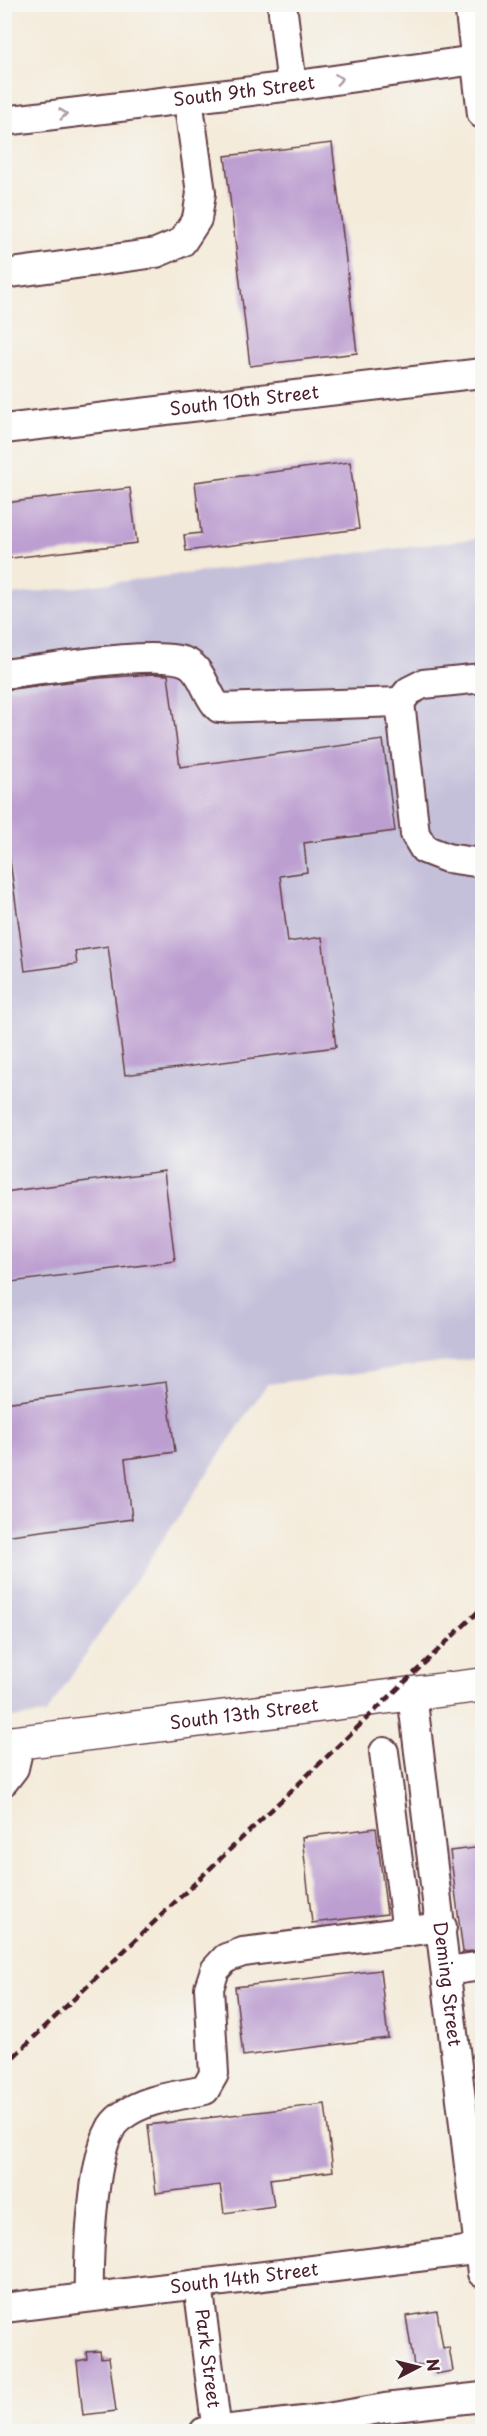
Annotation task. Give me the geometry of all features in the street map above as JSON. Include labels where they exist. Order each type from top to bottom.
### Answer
[{"type":"main road","name":"South 13th Street","points":[[12,1743],[483,1685]]},
{"type":"street","points":[[282,4],[292,86]]},
{"type":"street","points":[[469,4],[479,59],[483,114]]},
{"type":"street","name":"South 9th Street","points":[[4,121],[292,86],[479,59]]},
{"type":"street","points":[[4,274],[156,253],[182,242],[197,219],[201,194],[188,99]]},
{"type":"street","name":"South 10th Street","points":[[4,429],[483,373]]},
{"type":"street","points":[[4,674],[141,658],[172,658],[190,664],[200,675],[212,702],[219,708],[400,702]]},
{"type":"street","points":[[483,678],[423,684],[409,691],[400,702],[415,834],[424,849],[447,858],[483,863]]},
{"type":"street","name":"Deming Street","points":[[412,1694],[447,1971],[472,2103],[482,2257]]},
{"type":"street","points":[[406,1932],[372,1758],[417,1739]]},
{"type":"street","points":[[4,1781],[14,1768],[12,1743]]},
{"type":"street","points":[[89,2297],[91,2241],[99,2169],[110,2128],[123,2116],[144,2103],[205,2090],[214,2074],[209,1988],[214,1970],[226,1959],[243,1952],[442,1927]]},
{"type":"street","points":[[447,1971],[483,1966]]},
{"type":"street","name":"South 14th Street","points":[[4,2308],[198,2284],[482,2257]]},
{"type":"street","name":"Park Street","points":[[198,2284],[212,2431]]},
{"type":"street","points":[[212,2431],[321,2420],[385,2408],[483,2397]]},
{"type":"shaded area","points":[[482,538],[482,1358],[267,1384],[46,1714],[5,1719],[4,596]]},
{"type":"building","points":[[332,143],[357,353],[250,366],[225,156]]},
{"type":"building","points":[[350,462],[359,529],[186,551],[184,535],[201,533],[195,482]]},
{"type":"building","points":[[130,488],[137,543],[4,559],[4,503]]},
{"type":"building","points":[[153,674],[168,675],[180,767],[383,740],[395,831],[304,843],[307,872],[280,876],[288,942],[322,937],[336,1047],[125,1075],[108,946],[75,951],[77,964],[25,971],[4,816],[4,690]]},
{"type":"building","points":[[164,1171],[175,1261],[4,1283],[4,1192]]},
{"type":"building","points":[[166,1382],[175,1452],[125,1459],[132,1519],[4,1536],[4,1403]]},
{"type":"building","points":[[376,1828],[387,1914],[312,1923],[302,1837]]},
{"type":"building","points":[[483,1847],[483,1950],[463,1952],[450,1851]]},
{"type":"building","points":[[380,1970],[388,2038],[243,2056],[235,1987]]},
{"type":"building","points":[[325,2104],[333,2171],[270,2179],[274,2206],[224,2213],[220,2185],[156,2193],[148,2125]]},
{"type":"building","points":[[437,2311],[443,2348],[449,2347],[453,2371],[436,2374],[434,2363],[414,2366],[406,2316]]},
{"type":"building","points":[[100,2351],[101,2358],[109,2357],[116,2411],[83,2415],[77,2361],[87,2359],[86,2352]]},
{"type":"railway","points":[[4,2066],[482,1608]]}]
